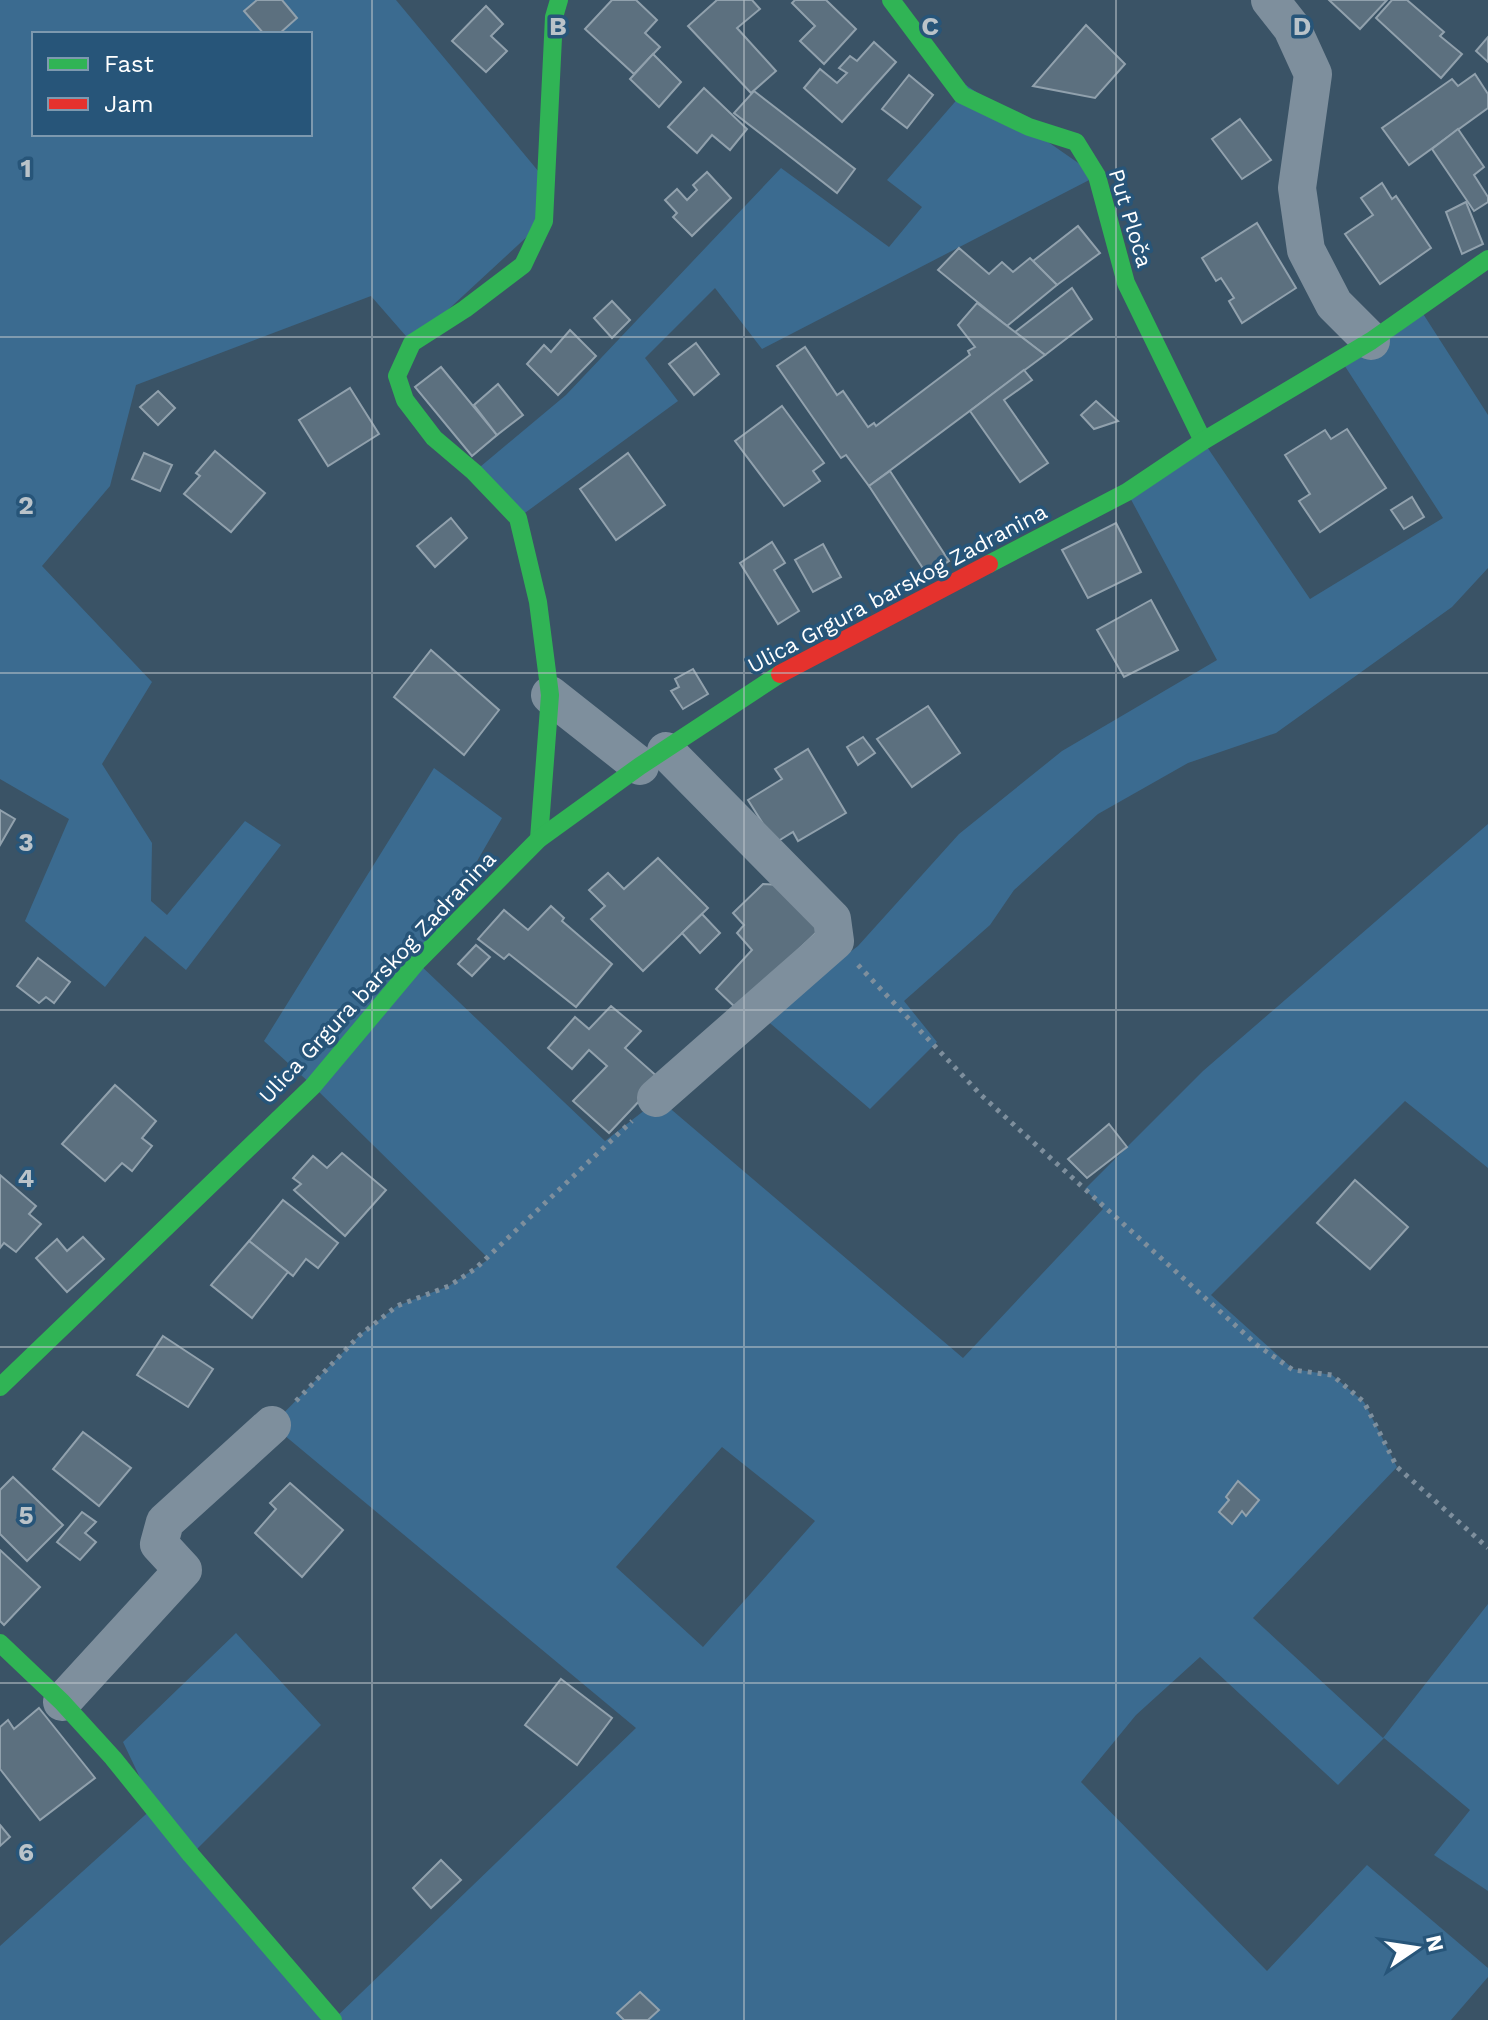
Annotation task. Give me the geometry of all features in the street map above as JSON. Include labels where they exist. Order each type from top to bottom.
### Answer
[{"type":"street","points":[[539,839],[550,695],[538,602],[518,518],[474,472],[434,438],[405,400],[397,376],[412,343],[465,309],[523,265],[544,221],[554,17],[559,0]]},
{"type":"street","name":"Put Ploča","points":[[891,0],[962,95],[1029,127],[1076,142],[1097,176],[1126,283],[1203,441]]},
{"type":"street","points":[[1270,0],[1292,28],[1313,74],[1297,188],[1306,250],[1334,304],[1371,341]]},
{"type":"street","name":"Ulica Grgura barskog Zadranina","points":[[0,1387],[313,1086],[417,962],[539,839],[776,676],[1127,492],[1203,441],[1371,341],[1488,259]]},
{"type":"street","points":[[550,695],[653,759],[832,919],[835,941],[656,1098]]},
{"type":"street","points":[[62,1702],[183,1570],[159,1544],[165,1522],[272,1425]]},
{"type":"street","points":[[0,1643],[62,1702],[113,1758],[191,1855],[333,2020]]},
{"type":"path","points":[[835,941],[981,1095],[1257,1345],[1293,1370],[1332,1375],[1364,1402],[1397,1467],[1488,1548]]},
{"type":"path","points":[[272,1425],[360,1335],[397,1306],[449,1286],[475,1269],[656,1098]]},
{"type":"shaded area","points":[[0,0],[396,0],[544,178],[544,221],[412,343],[371,296],[136,385],[110,486],[42,566],[152,682],[102,764],[152,843],[151,901],[167,915],[245,821],[281,845],[186,970],[145,936],[105,987],[25,921],[69,819],[0,779]]},
{"type":"shaded area","points":[[966,85],[1097,176],[762,349],[715,288],[645,358],[678,401],[518,518],[474,472],[566,395],[781,168],[889,247],[922,207],[887,180],[961,95]]},
{"type":"shaded area","points":[[1420,309],[1488,415],[1488,568],[1452,607],[1276,733],[1188,763],[1098,814],[1014,890],[990,925],[904,1001],[937,1042],[870,1109],[764,1018],[858,946],[959,834],[1062,751],[1217,660],[1127,492],[1203,441],[1310,599],[1443,518],[1341,360]]},
{"type":"shaded area","points":[[434,768],[502,818],[418,963],[605,1141],[659,1099],[963,1358],[1103,1209],[1085,1189],[1203,1071],[1488,824],[1488,1168],[1405,1101],[1211,1295],[1293,1369],[1332,1375],[1364,1402],[1397,1467],[1253,1618],[1383,1738],[1488,1604],[1488,1891],[1434,1855],[1470,1810],[1384,1738],[1338,1785],[1200,1657],[1136,1715],[1081,1782],[1267,1971],[1367,1865],[1488,1968],[1488,1977],[1451,2020],[333,2020],[636,1728],[272,1425],[360,1335],[397,1306],[449,1286],[489,1259],[264,1041]],"holes":[[[722,1447],[815,1521],[703,1647],[616,1567]]]},
{"type":"shaded area","points":[[236,1633],[321,1725],[191,1855],[332,2020],[0,2020],[0,1946],[154,1807],[123,1742]]},
{"type":"building","points":[[257,0],[282,0],[297,18],[281,32],[262,32],[244,11]]},
{"type":"building","points":[[612,0],[636,0],[657,20],[645,33],[660,47],[634,74],[585,29]]},
{"type":"building","points":[[717,0],[752,0],[760,9],[737,28],[776,71],[751,93],[688,26]]},
{"type":"building","points":[[795,0],[826,0],[856,29],[824,64],[800,41],[815,26],[792,3]]},
{"type":"building","points":[[1329,0],[1387,0],[1360,29]]},
{"type":"building","points":[[1392,0],[1407,0],[1444,32],[1440,36],[1462,54],[1441,78],[1376,18]]},
{"type":"building","points":[[486,6],[503,24],[491,36],[507,51],[486,72],[452,41]]},
{"type":"building","points":[[1086,25],[1125,64],[1095,98],[1033,86]]},
{"type":"building","points":[[1488,37],[1488,62],[1476,51]]},
{"type":"building","points":[[874,42],[896,62],[842,122],[804,88],[820,69],[837,83],[847,73],[839,68],[850,56],[857,61]]},
{"type":"building","points":[[653,54],[681,82],[659,107],[630,79]]},
{"type":"building","points":[[1475,74],[1488,94],[1488,108],[1409,165],[1382,128],[1452,79],[1458,86]]},
{"type":"building","points":[[909,75],[933,95],[907,128],[882,109]]},
{"type":"building","points":[[704,88],[747,129],[730,150],[712,135],[697,153],[668,127]]},
{"type":"building","points":[[754,91],[855,169],[837,193],[734,113]]},
{"type":"building","points":[[1240,119],[1271,160],[1242,179],[1212,139]]},
{"type":"building","points":[[1458,129],[1484,167],[1474,175],[1488,202],[1474,211],[1432,149]]},
{"type":"building","points":[[707,172],[731,198],[692,236],[673,217],[677,213],[665,200],[677,189],[687,200],[697,190],[693,185]]},
{"type":"building","points":[[1382,183],[1392,199],[1396,196],[1431,248],[1380,284],[1345,234],[1373,215],[1361,198]]},
{"type":"building","points":[[1466,202],[1483,244],[1462,254],[1446,212]]},
{"type":"building","points":[[1257,223],[1296,288],[1242,323],[1229,301],[1234,298],[1221,278],[1216,281],[1202,258]]},
{"type":"building","points":[[1078,226],[1100,253],[1057,285],[1033,261]]},
{"type":"building","points":[[959,248],[989,274],[1002,262],[1013,272],[1030,258],[1057,285],[1007,326],[938,270]]},
{"type":"building","points":[[1072,288],[1092,319],[1045,355],[1015,332]]},
{"type":"building","points":[[612,301],[630,320],[612,338],[594,318]]},
{"type":"building","points":[[977,303],[1045,355],[869,486],[846,455],[841,458],[777,366],[805,347],[837,395],[843,391],[868,427],[874,423],[876,426],[970,355],[968,351],[975,347],[958,325]]},
{"type":"building","points":[[570,330],[596,356],[558,395],[527,364],[544,345],[551,352]]},
{"type":"building","points":[[696,343],[719,374],[694,395],[669,364]]},
{"type":"building","points":[[441,367],[497,435],[472,456],[415,387]]},
{"type":"building","points":[[1024,370],[1032,380],[1004,400],[1048,463],[1020,482],[970,411]]},
{"type":"building","points":[[498,384],[523,415],[497,435],[474,405]]},
{"type":"building","points":[[350,388],[379,434],[328,466],[299,420]]},
{"type":"building","points":[[158,391],[175,408],[158,425],[140,407]]},
{"type":"building","points":[[1096,401],[1118,421],[1094,429],[1081,415]]},
{"type":"building","points":[[782,406],[824,463],[813,471],[820,481],[784,506],[735,441]]},
{"type":"building","points":[[1347,429],[1386,488],[1320,532],[1299,501],[1310,494],[1285,455],[1325,430],[1331,439]]},
{"type":"building","points":[[215,451],[265,493],[231,532],[184,494],[200,476],[196,473]]},
{"type":"building","points":[[144,453],[172,465],[160,491],[132,479]]},
{"type":"building","points":[[628,453],[665,505],[616,540],[580,489]]},
{"type":"building","points":[[890,471],[949,561],[928,576],[869,486]]},
{"type":"building","points":[[1412,497],[1424,517],[1404,529],[1391,510]]},
{"type":"building","points":[[451,518],[467,538],[435,567],[417,546]]},
{"type":"building","points":[[1116,523],[1141,572],[1088,598],[1062,550]]},
{"type":"building","points":[[772,542],[785,563],[774,570],[799,611],[778,624],[740,563]]},
{"type":"building","points":[[823,544],[841,577],[813,592],[795,560]]},
{"type":"building","points":[[1151,600],[1178,650],[1124,677],[1097,630]]},
{"type":"building","points":[[431,650],[499,710],[464,755],[394,697]]},
{"type":"building","points":[[693,669],[708,694],[683,709],[671,691],[679,687],[675,679]]},
{"type":"building","points":[[928,706],[960,753],[912,787],[877,739]]},
{"type":"building","points":[[863,737],[875,753],[858,765],[847,747]]},
{"type":"building","points":[[808,749],[846,813],[798,841],[793,832],[775,843],[748,800],[782,779],[775,769]]},
{"type":"building","points":[[0,810],[15,819],[0,845]]},
{"type":"building","points":[[658,858],[708,908],[643,971],[591,919],[605,906],[589,890],[608,873],[624,889]]},
{"type":"building","points":[[763,884],[781,885],[822,927],[737,1009],[716,989],[752,950],[737,933],[744,925],[733,913]]},
{"type":"building","points":[[551,906],[564,918],[562,921],[612,964],[576,1007],[509,954],[504,959],[478,939],[504,910],[528,930]]},
{"type":"building","points":[[702,914],[720,933],[700,953],[682,933]]},
{"type":"building","points":[[476,945],[490,957],[472,976],[458,964]]},
{"type":"building","points":[[38,958],[70,982],[54,1003],[46,997],[39,1003],[17,986]]},
{"type":"building","points":[[611,1006],[641,1031],[625,1048],[660,1079],[609,1133],[573,1101],[607,1066],[589,1050],[572,1069],[548,1048],[575,1017],[589,1029]]},
{"type":"building","points":[[115,1085],[156,1121],[142,1138],[152,1146],[132,1171],[122,1163],[105,1181],[62,1144]]},
{"type":"building","points":[[1109,1124],[1127,1147],[1087,1178],[1068,1159]]},
{"type":"building","points":[[342,1153],[386,1190],[345,1236],[294,1190],[301,1184],[293,1178],[313,1156],[327,1168]]},
{"type":"building","points":[[0,1175],[36,1206],[29,1214],[41,1224],[16,1252],[4,1243],[0,1248]]},
{"type":"building","points":[[1355,1180],[1408,1227],[1370,1269],[1317,1223]]},
{"type":"building","points":[[283,1200],[338,1243],[318,1268],[306,1259],[293,1276],[249,1241]]},
{"type":"building","points":[[83,1237],[104,1259],[67,1292],[36,1258],[57,1239],[67,1251]]},
{"type":"building","points":[[249,1241],[288,1272],[252,1318],[211,1285]]},
{"type":"building","points":[[163,1336],[213,1369],[188,1407],[137,1375]]},
{"type":"building","points":[[83,1432],[131,1468],[99,1506],[53,1469]]},
{"type":"building","points":[[13,1477],[63,1525],[27,1561],[0,1534],[0,1490]]},
{"type":"building","points":[[1238,1481],[1259,1500],[1246,1516],[1242,1511],[1232,1524],[1219,1512]]},
{"type":"building","points":[[290,1483],[343,1530],[302,1577],[255,1533],[276,1509],[270,1503]]},
{"type":"building","points":[[82,1512],[96,1522],[85,1533],[96,1542],[80,1560],[57,1542]]},
{"type":"building","points":[[0,1550],[40,1587],[4,1625],[0,1621]]},
{"type":"building","points":[[561,1679],[612,1718],[577,1765],[525,1725]]},
{"type":"building","points":[[39,1708],[95,1778],[40,1820],[0,1769],[0,1727],[8,1720],[14,1729]]},
{"type":"building","points":[[0,1825],[10,1837],[0,1846]]},
{"type":"building","points":[[441,1860],[461,1880],[431,1908],[413,1888]]},
{"type":"building","points":[[640,1992],[659,2010],[648,2020],[624,2020],[617,2013]]},
{"type":"traffic: fast","points":[[539,839],[550,695],[538,602],[518,518],[474,472],[434,438],[405,400],[397,376],[412,343],[465,309],[523,265],[544,221],[554,17],[559,0]]},
{"type":"traffic: fast","points":[[891,0],[962,95],[1029,127],[1076,142],[1097,176],[1126,283],[1203,441]]},
{"type":"traffic: fast","points":[[989,564],[1127,492],[1203,441],[1371,341],[1488,259]]},
{"type":"traffic: fast","points":[[0,1387],[313,1086],[417,962],[539,839],[640,766],[780,674]]},
{"type":"traffic: fast","points":[[0,1643],[62,1702],[113,1758],[191,1855],[333,2020]]},
{"type":"traffic: jam","points":[[780,674],[989,564]]}]
